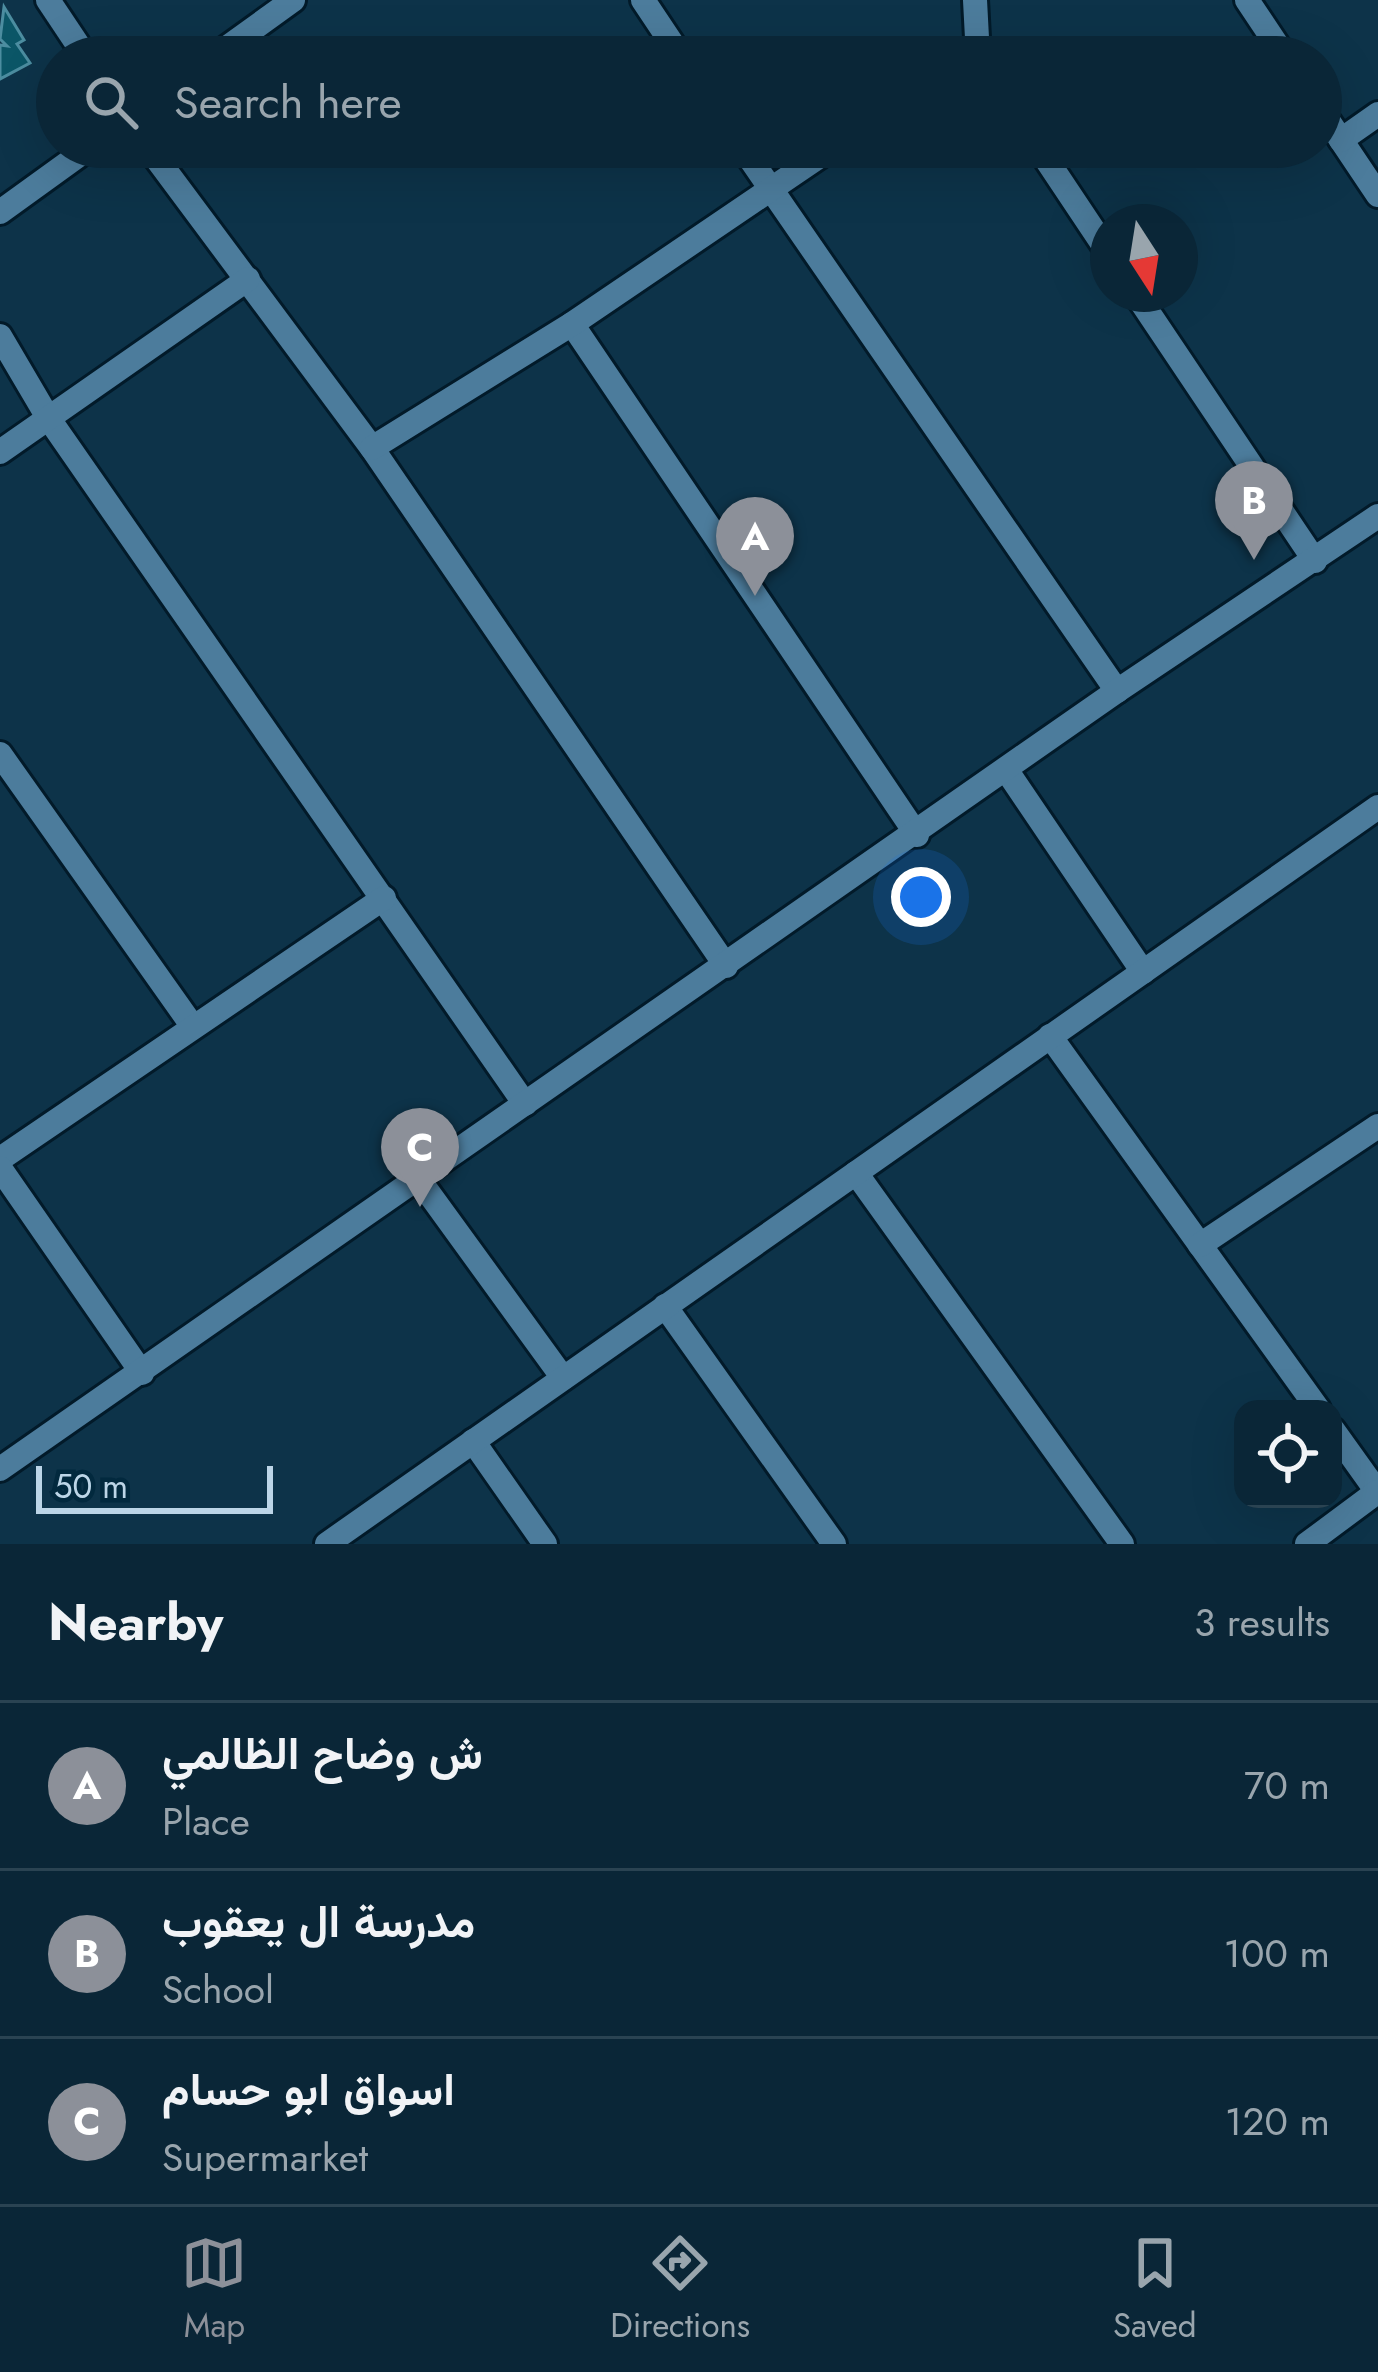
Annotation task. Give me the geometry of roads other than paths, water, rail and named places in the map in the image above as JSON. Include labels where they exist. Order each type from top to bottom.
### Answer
[{"type":"street","points":[[48,0],[72,36]]},
{"type":"street","points":[[243,36],[293,0]]},
{"type":"street","points":[[643,0],[667,36]]},
{"type":"street","points":[[974,36],[976,0]]},
{"type":"street","points":[[1247,0],[1271,36]]},
{"type":"street","points":[[1342,139],[1378,114]]},
{"type":"street","points":[[1342,141],[1378,195]]},
{"type":"street","points":[[0,212],[61,168]]},
{"type":"street","points":[[164,168],[372,448],[727,966]]},
{"type":"street","points":[[756,168],[1118,691]]},
{"type":"street","points":[[372,448],[572,324],[801,168]]},
{"type":"street","points":[[1052,168],[1090,224]]},
{"type":"street","points":[[0,452],[248,279]]},
{"type":"street","points":[[1148,312],[1315,561]]},
{"type":"street","points":[[572,324],[917,835]]},
{"type":"street","points":[[0,336],[47,416],[525,1104]]},
{"type":"street","points":[[0,1469],[1118,691],[1378,517]]},
{"type":"street","points":[[0,754],[191,1024]]},
{"type":"street","points":[[1007,771],[1143,972]]},
{"type":"street","points":[[327,1544],[1378,807]]},
{"type":"street","points":[[142,1373],[0,1163],[191,1024],[384,898]]},
{"type":"street","points":[[1050,1036],[1312,1400]]},
{"type":"street","points":[[1200,1245],[1378,1126]]},
{"type":"street","points":[[856,1173],[1122,1544]]},
{"type":"street","points":[[420,1181],[563,1378]]},
{"type":"street","points":[[665,1306],[834,1544]]},
{"type":"street","points":[[473,1442],[545,1544]]},
{"type":"street","points":[[1307,1544],[1378,1493],[1342,1443]]},
{"type":"place","name":"مدرسة ال يعقوب","points":[[1254,560]]},
{"type":"place","name":"ش وضاح الظالمي","points":[[755,596]]},
{"type":"place","name":"اسواق ابو حسام","points":[[420,1207]]}]
